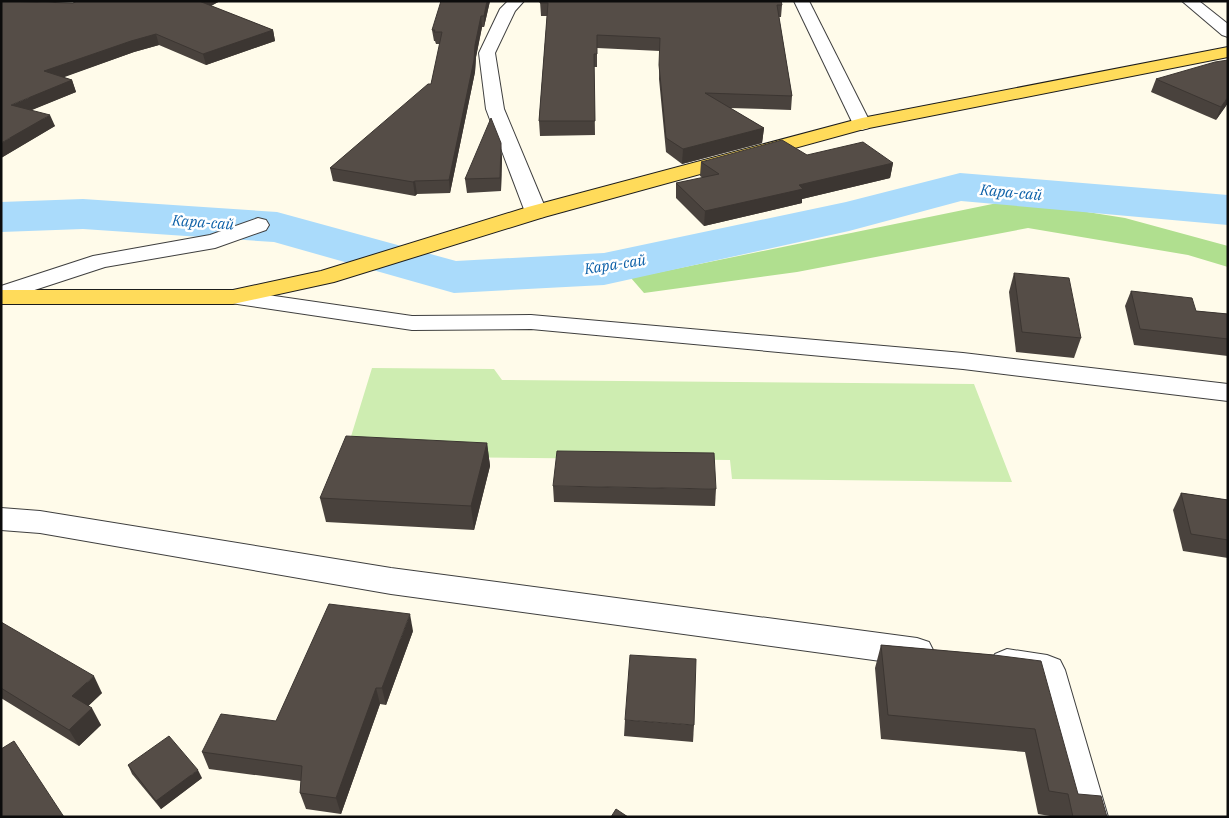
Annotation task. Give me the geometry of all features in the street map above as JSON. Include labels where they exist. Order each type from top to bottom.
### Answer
[{"type":"main road","points":[[1,296],[233,297],[326,277],[536,212],[862,124],[1228,52]]},
{"type":"street","points":[[517,1],[508,8],[487,53],[495,109],[536,212]]},
{"type":"street","points":[[801,1],[862,124]]},
{"type":"street","points":[[1190,1],[1228,32]]},
{"type":"street","points":[[1,296],[100,261],[215,241],[258,225]]},
{"type":"street","points":[[233,297],[412,323],[531,322],[963,361],[1228,393]]},
{"type":"street","points":[[1,518],[40,522],[391,581],[1047,670],[1088,817]]},
{"type":"green space","points":[[1012,200],[1125,218],[1228,246],[1228,267],[1188,255],[1028,228],[797,272],[644,293],[631,278]]},
{"type":"green space","points":[[372,368],[494,369],[502,380],[974,384],[1012,482],[732,479],[730,460],[345,456]]},
{"type":"building","points":[[1,1],[73,3],[77,1],[199,1],[273,30],[203,54],[156,34],[44,71],[72,80],[11,105],[50,115],[1,143]]},
{"type":"building","points":[[441,1],[487,1],[484,16],[481,16],[474,60],[449,180],[413,182],[330,168],[428,84],[431,84],[442,32],[434,32],[435,30],[432,30]]},
{"type":"building","points":[[540,1],[781,1],[782,5],[777,5],[792,96],[705,93],[764,128],[683,149],[666,138],[659,65],[660,38],[597,35],[597,54],[594,54],[595,121],[539,121],[548,3],[540,3]]},
{"type":"building","points":[[1228,60],[1228,97],[1221,107],[1156,79],[1215,62]]},
{"type":"building","points":[[491,118],[501,143],[500,178],[465,179]]},
{"type":"building","points":[[782,140],[807,155],[863,142],[893,163],[799,185],[803,189],[705,211],[676,183],[719,174],[701,162]]},
{"type":"building","points":[[1014,273],[1069,278],[1081,338],[1022,332]]},
{"type":"building","points":[[1131,291],[1192,298],[1196,311],[1228,314],[1228,339],[1140,329]]},
{"type":"building","points":[[346,436],[487,443],[471,506],[320,498]]},
{"type":"building","points":[[557,451],[714,453],[716,489],[553,486]]},
{"type":"building","points":[[1181,493],[1228,500],[1228,540],[1191,534]]},
{"type":"building","points":[[329,604],[410,614],[382,688],[376,688],[336,798],[300,793],[302,766],[202,752],[221,714],[276,721]]},
{"type":"building","points":[[1,622],[94,676],[72,696],[92,708],[69,730],[1,688]]},
{"type":"building","points":[[881,645],[1041,661],[1078,794],[1101,796],[1107,817],[1073,817],[1068,794],[1049,791],[1035,729],[888,715]]},
{"type":"building","points":[[630,655],[696,659],[694,725],[625,720]]},
{"type":"building","points":[[169,736],[198,770],[156,801],[128,765]]},
{"type":"building","points":[[14,741],[64,817],[1,817],[1,749]]},
{"type":"building","points":[[616,809],[628,817],[611,817]]},
{"type":"waterway","name":"Кара-сай","points":[[1,217],[83,214],[277,227],[454,277],[604,269],[849,216],[960,187],[1228,210]]}]
